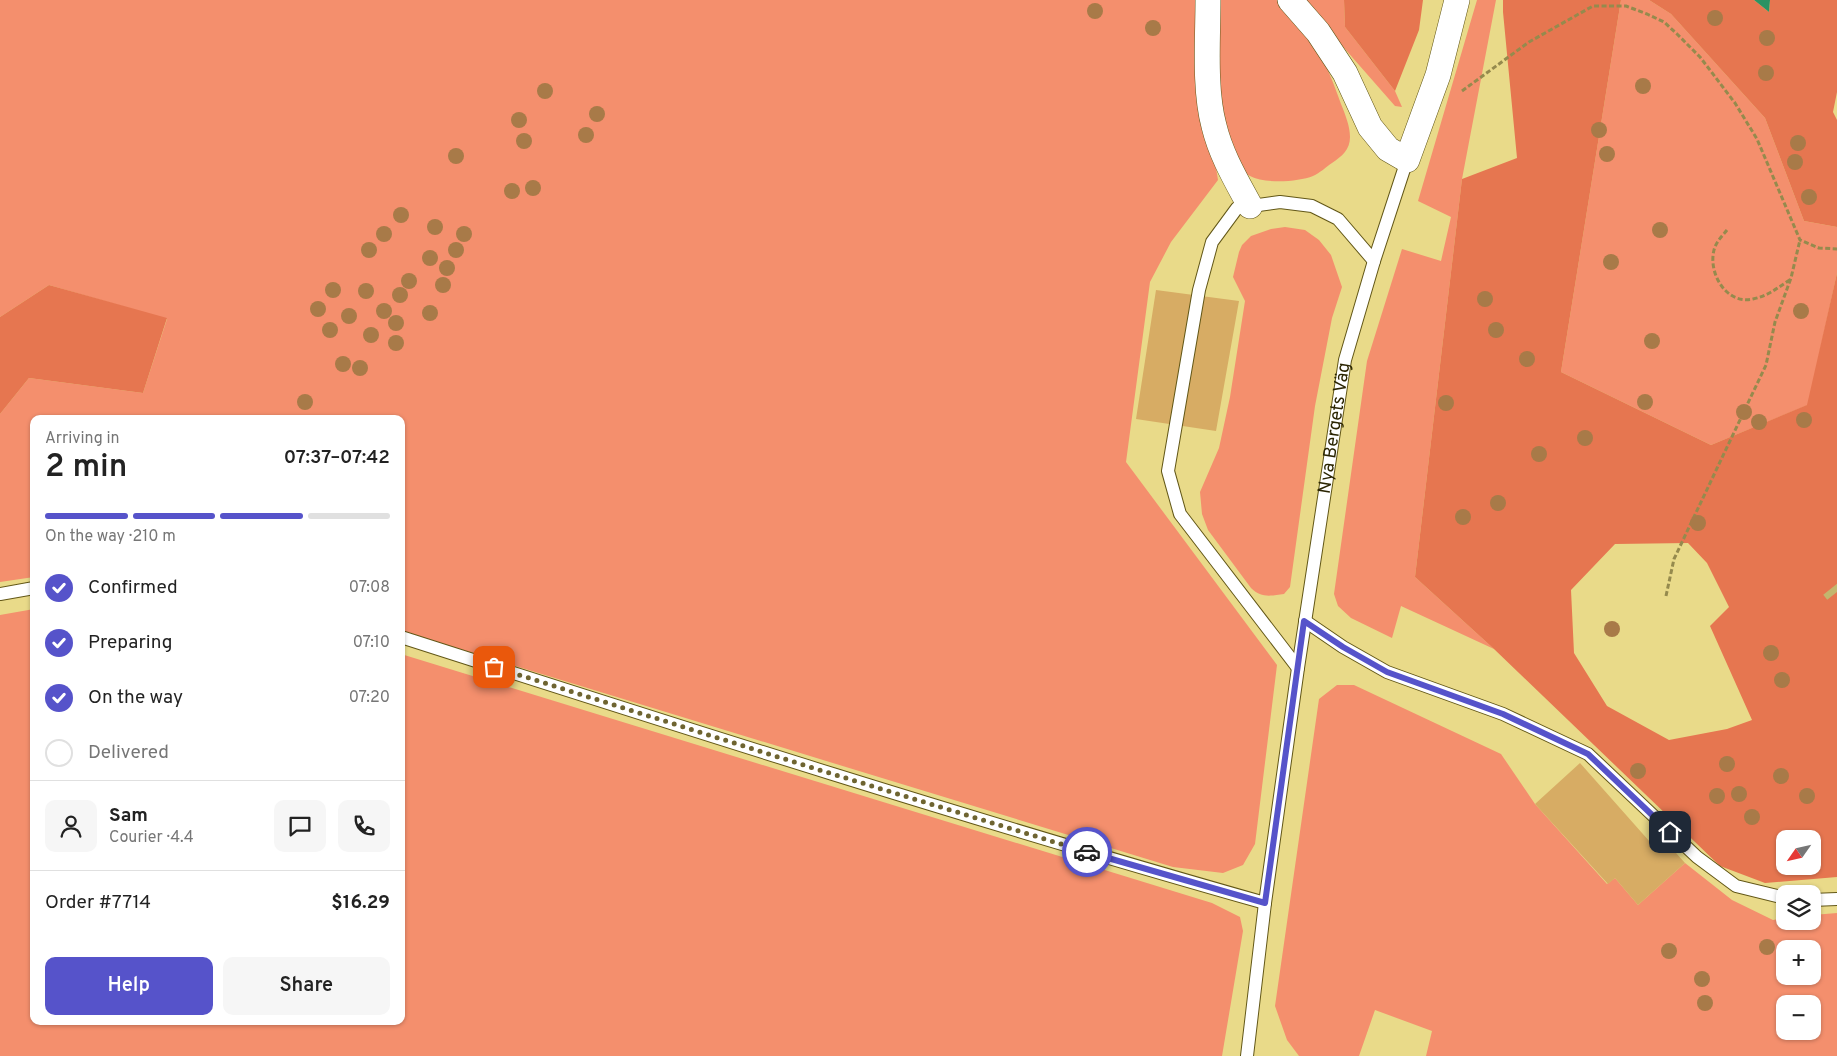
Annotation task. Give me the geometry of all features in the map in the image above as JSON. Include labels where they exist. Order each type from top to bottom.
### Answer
[{"type":"street","points":[[1208,0],[1209,89],[1214,125],[1226,162],[1250,206]]},
{"type":"street","points":[[1290,0],[1318,32],[1345,73],[1370,127],[1388,149],[1407,160],[1438,74],[1457,0]]},
{"type":"lane","name":"Nya Bergets Väg","points":[[1247,1056],[1265,903],[1304,621],[1345,360],[1374,261],[1407,160]]},
{"type":"lane","points":[[1298,668],[1180,514],[1168,471],[1199,290],[1212,242],[1237,208],[1280,202],[1312,206],[1338,219],[1374,261]]},
{"type":"lane","points":[[0,594],[30,589]]},
{"type":"lane","points":[[1304,621],[1343,647],[1387,672],[1503,714],[1588,754],[1698,857],[1736,886],[1776,896]]},
{"type":"lane","points":[[405,638],[813,768],[1094,854],[1265,903]]},
{"type":"lane","points":[[1821,900],[1837,900]]},
{"type":"path","points":[[1460,93],[1529,42],[1593,6],[1626,6],[1647,14],[1664,22],[1678,34],[1700,57],[1735,103],[1757,139],[1800,240],[1791,278],[1775,322],[1766,365],[1674,559],[1666,596]]},
{"type":"path","points":[[1727,230],[1716,244],[1713,262],[1718,283],[1724,290],[1738,298],[1753,300],[1772,292],[1791,278]]},
{"type":"path","points":[[1800,240],[1819,248],[1837,249]]},
{"type":"shaded area","points":[[0,0],[1203,0],[1207,112],[1218,180],[1171,242],[1150,282],[1126,462],[1277,665],[1255,844],[1243,865],[1223,873],[1173,867],[405,632],[405,415],[30,415],[30,578],[0,582],[0,414],[29,378],[143,393],[167,319],[49,285],[0,317]]},
{"type":"shaded area","points":[[1212,0],[1279,0],[1314,45],[1329,74],[1344,112],[1348,124],[1350,142],[1345,152],[1339,158],[1313,176],[1299,180],[1282,181],[1256,179],[1239,167],[1226,147]]},
{"type":"shaded area","points":[[1302,0],[1344,0],[1345,27],[1395,91],[1402,107],[1395,106]]},
{"type":"shaded area","points":[[1344,0],[1423,0],[1419,30],[1395,91],[1345,27]]},
{"type":"shaded area","points":[[1477,0],[1496,0],[1462,179],[1415,577],[1494,649],[1401,606],[1392,638],[1351,618],[1338,606],[1334,594],[1367,361],[1402,249],[1441,261],[1451,217],[1418,201]]},
{"type":"shaded area","points":[[1503,0],[1621,0],[1561,372],[1711,445],[1807,405],[1837,273],[1837,877],[1765,883],[1720,866],[1494,649],[1415,577],[1462,179],[1517,158]],"holes":[[[1688,543],[1707,563],[1729,607],[1710,626],[1752,720],[1727,729],[1669,740],[1607,706],[1574,653],[1571,590],[1615,544]]]},
{"type":"shaded area","points":[[1621,0],[1649,0],[1671,14],[1765,118],[1804,221],[1837,227],[1837,273],[1808,405],[1711,445],[1561,372]]},
{"type":"shaded area","points":[[1649,0],[1754,0],[1769,12],[1770,0],[1837,0],[1837,92],[1833,112],[1837,120],[1837,227],[1804,221],[1765,118],[1671,14]]},
{"type":"shaded area","points":[[1754,0],[1770,0],[1769,12]]},
{"type":"shaded area","points":[[1285,227],[1305,230],[1319,240],[1331,255],[1342,287],[1332,318],[1315,406],[1290,587],[1284,594],[1266,596],[1251,588],[1208,530],[1202,514],[1200,492],[1219,448],[1230,397],[1245,301],[1233,277],[1239,252],[1242,245],[1251,236],[1271,229]]},
{"type":"shaded area","points":[[49,285],[167,318],[143,393],[29,378],[0,414],[0,317]]},
{"type":"shaded area","points":[[30,610],[30,1025],[405,1025],[405,655],[1212,903],[1240,917],[1243,931],[1222,1056],[0,1056],[0,615]]},
{"type":"shaded area","points":[[1337,685],[1354,685],[1501,754],[1535,804],[1607,884],[1615,878],[1638,905],[1685,863],[1732,900],[1773,920],[1776,920],[1776,930],[1821,930],[1821,914],[1837,913],[1837,1056],[1426,1056],[1432,1031],[1375,1010],[1359,1056],[1299,1056],[1287,1040],[1275,1006],[1319,699]]},
{"type":"building","points":[[1156,290],[1239,301],[1216,431],[1136,419]]},
{"type":"building","points":[[1580,763],[1650,842],[1659,834],[1685,863],[1638,905],[1615,878],[1608,884],[1535,804]]},
{"type":"tunnel","points":[[1833,587],[1837,592]]},
{"type":"way so far","points":[[494,667],[1087,852]]},
{"type":"route","points":[[1087,852],[1265,903],[1304,621],[1343,647],[1387,672],[1503,714],[1588,754],[1670,832]]}]
